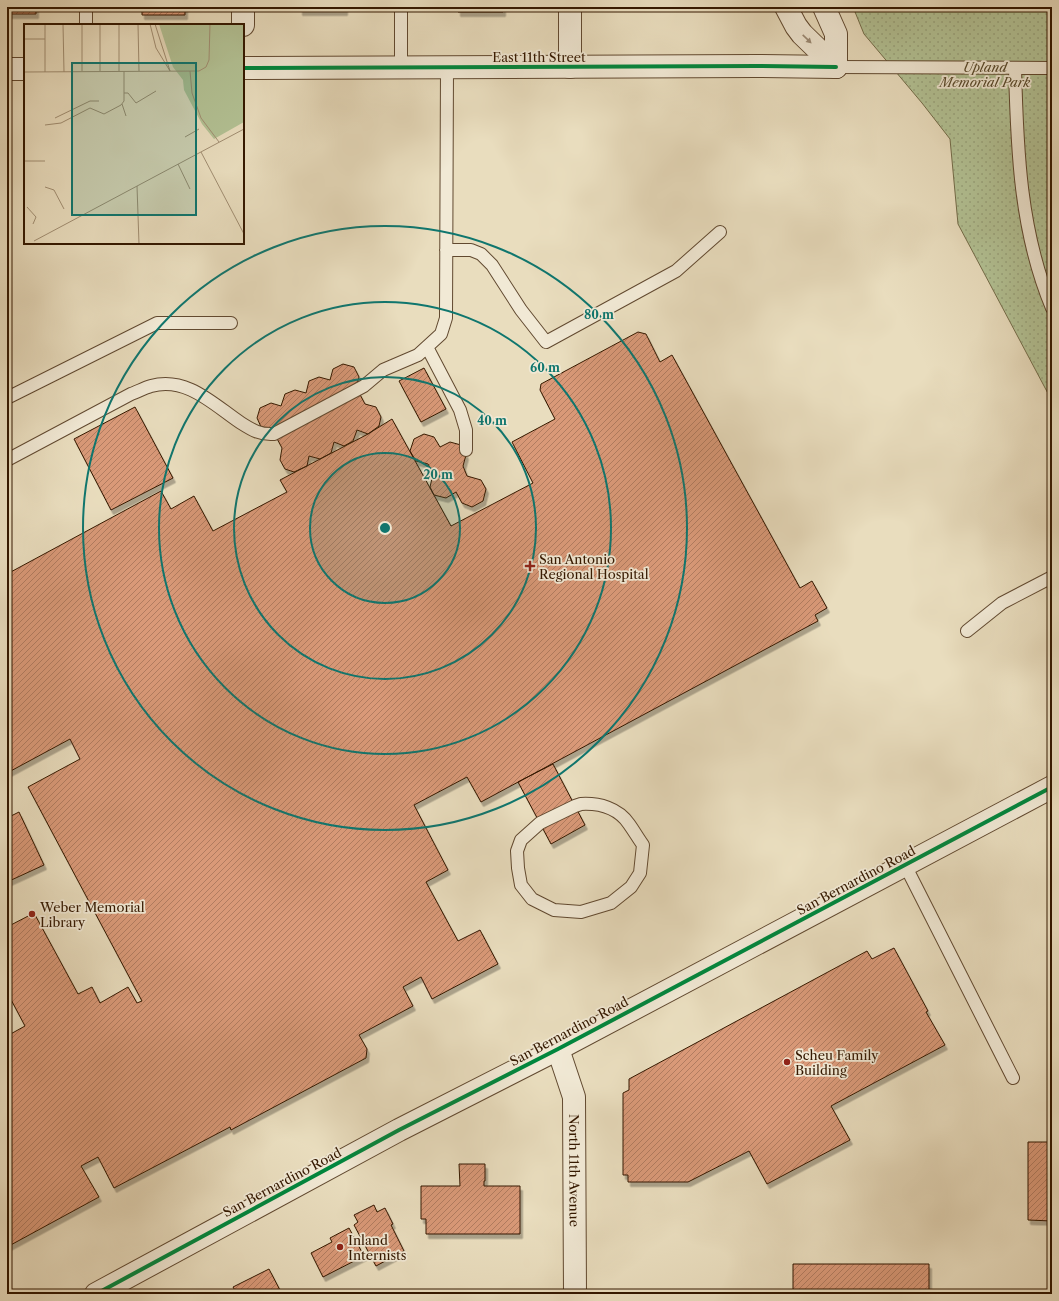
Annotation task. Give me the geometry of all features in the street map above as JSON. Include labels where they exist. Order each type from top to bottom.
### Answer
[{"type":"street","points":[[243,7],[243,24]]},
{"type":"street","points":[[570,7],[570,67]]},
{"type":"street","points":[[786,7],[802,34],[836,67]]},
{"type":"street","points":[[824,7],[836,34],[836,67]]},
{"type":"street","name":"East 11th Street","points":[[244,68],[836,67]]},
{"type":"street","points":[[7,69],[24,69]]},
{"type":"street","name":"San Bernardino Road","points":[[96,1294],[399,1130],[558,1049],[1052,787]]},
{"type":"street","name":"North 11th Avenue","points":[[558,1049],[574,1097],[575,1294]]},
{"type":"lane","points":[[86,7],[86,24]]},
{"type":"lane","points":[[401,7],[401,68]]},
{"type":"lane","points":[[836,67],[1052,68]]},
{"type":"lane","points":[[7,460],[131,394],[152,386],[168,384],[185,387],[206,397],[253,431],[264,434],[274,434],[358,390],[383,370],[418,355],[427,347],[441,334],[446,318],[447,68]]},
{"type":"lane","points":[[1015,68],[1017,146],[1023,199],[1032,250],[1052,308]]},
{"type":"lane","points":[[446,250],[471,250],[481,254],[492,265],[521,310],[546,342],[676,271],[720,232]]},
{"type":"lane","points":[[7,398],[157,323],[231,323]]},
{"type":"lane","points":[[427,347],[460,410],[466,430],[466,450]]},
{"type":"lane","points":[[967,632],[1002,603],[1052,577]]},
{"type":"lane","points":[[599,804],[608,807],[628,823],[643,845],[640,873],[631,887],[611,902],[581,912],[554,910],[532,899],[521,884],[517,852],[521,840],[540,824],[575,806],[599,804]]},
{"type":"lane","points":[[905,865],[1013,1078]]},
{"type":"green space","name":"Upland Memorial Park","points":[[853,7],[1052,7],[1052,401],[958,224],[950,139],[864,34]]},
{"type":"building","points":[[7,7],[36,7],[36,14],[7,14]]},
{"type":"building","points":[[142,7],[185,7],[185,15],[142,15]]},
{"type":"building","points":[[300,7],[345,7],[345,11],[300,11]]},
{"type":"building","points":[[458,7],[503,7],[503,12],[458,12]]},
{"type":"building","points":[[638,332],[646,334],[660,362],[672,355],[800,588],[812,581],[827,608],[815,615],[818,621],[481,802],[467,777],[414,805],[448,870],[426,882],[458,941],[480,930],[498,964],[432,999],[421,977],[403,987],[413,1006],[359,1035],[367,1049],[366,1058],[231,1130],[230,1127],[114,1188],[98,1157],[81,1166],[99,1197],[7,1247],[7,1036],[25,1026],[7,992],[7,927],[34,913],[78,994],[92,987],[100,1003],[128,987],[137,1003],[142,1001],[28,787],[80,759],[70,739],[7,773],[7,574],[161,491],[171,509],[194,496],[213,531],[287,492],[280,480],[368,434],[392,419],[451,526],[533,483],[512,442],[555,419],[540,390],[541,384]]},
{"type":"building","points":[[343,364],[354,367],[359,377],[356,387],[365,404],[376,407],[381,417],[379,426],[368,434],[357,430],[353,441],[344,446],[334,442],[331,453],[320,459],[309,456],[307,466],[294,472],[285,469],[280,460],[282,448],[273,431],[262,429],[257,418],[260,408],[271,403],[281,406],[285,394],[295,390],[306,393],[309,381],[319,377],[330,380],[333,369]]},
{"type":"building","points":[[424,368],[446,409],[421,422],[399,381]]},
{"type":"building","points":[[135,407],[173,478],[111,510],[74,439]]},
{"type":"building","points":[[424,434],[434,437],[440,447],[450,442],[461,445],[466,455],[463,466],[467,476],[481,480],[486,489],[483,501],[472,507],[462,503],[456,492],[446,498],[434,495],[430,487],[433,474],[428,464],[416,461],[410,451],[414,439]]},
{"type":"building","points":[[553,764],[585,825],[551,844],[518,782]]},
{"type":"building","points":[[19,812],[44,865],[7,882],[7,818]]},
{"type":"building","name":"Scheu Family Building","points":[[894,948],[928,1011],[926,1012],[945,1045],[831,1106],[850,1140],[767,1184],[749,1151],[688,1182],[628,1182],[628,1175],[623,1175],[623,1093],[629,1090],[629,1079],[867,951],[872,959]]},
{"type":"building","points":[[1028,1142],[1052,1142],[1052,1221],[1028,1220]]},
{"type":"building","points":[[459,1164],[485,1164],[484,1186],[520,1186],[520,1234],[426,1234],[426,1219],[421,1219],[421,1186],[460,1186]]},
{"type":"building","points":[[374,1205],[377,1212],[385,1208],[393,1224],[391,1225],[404,1251],[376,1266],[354,1225],[358,1222],[354,1215]]},
{"type":"building","name":"Inland Internists","points":[[349,1228],[364,1256],[323,1277],[311,1253],[332,1242],[330,1238]]},
{"type":"building","points":[[793,1264],[929,1264],[929,1294],[793,1294]]},
{"type":"building","points":[[269,1269],[282,1294],[237,1294],[233,1287]]},
{"type":"cycle path","points":[[244,68],[836,67]]},
{"type":"cycle path","points":[[96,1294],[399,1130],[558,1049],[1052,787]]},
{"type":"place","name":"San Antonio Regional Hospital","points":[[530,566]]},
{"type":"place","name":"Weber Memorial Library","points":[[32,914]]},
{"type":"place","name":"Scheu Family Building","points":[[787,1062]]},
{"type":"place","name":"Inland Internists","points":[[340,1247]]}]
